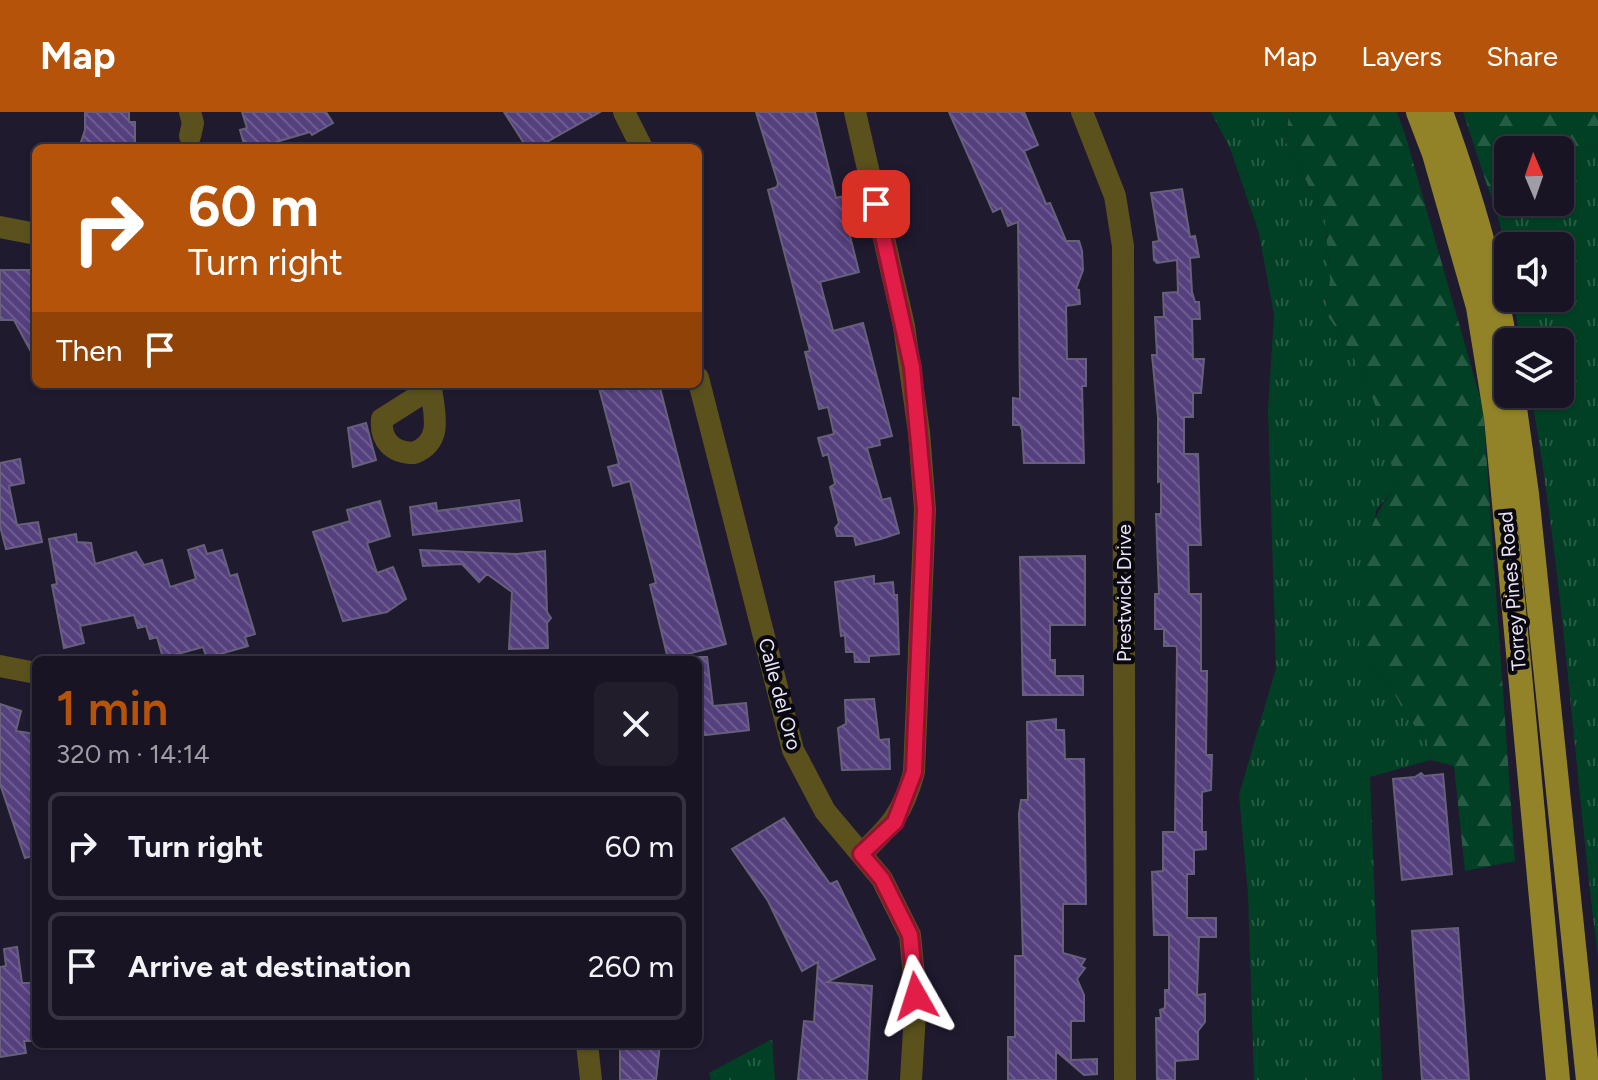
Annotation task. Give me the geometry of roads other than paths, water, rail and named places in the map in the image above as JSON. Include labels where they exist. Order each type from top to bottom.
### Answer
[{"type":"main road","name":"Torrey Pines Road","points":[[1418,112],[1434,154],[1478,307],[1496,418],[1558,1080]]},
{"type":"main road","points":[[1441,112],[1478,225],[1503,328]]},
{"type":"main road","name":"Torrey Pines Road","points":[[1515,408],[1527,494],[1588,1080]]},
{"type":"street","points":[[190,112],[193,123],[190,136]]},
{"type":"street","points":[[624,112],[640,144]]},
{"type":"street","points":[[855,112],[912,367],[925,509],[914,772],[895,822],[861,854]]},
{"type":"street","name":"Prestwick Drive","points":[[1082,112],[1115,196],[1123,246],[1125,1080]]},
{"type":"street","points":[[0,227],[32,233]]},
{"type":"street","name":"Calle del Oro","points":[[701,388],[793,750],[825,811],[882,879],[910,935],[916,996],[911,1080]]},
{"type":"street","points":[[0,666],[32,672]]},
{"type":"street","points":[[587,1048],[591,1080]]}]
